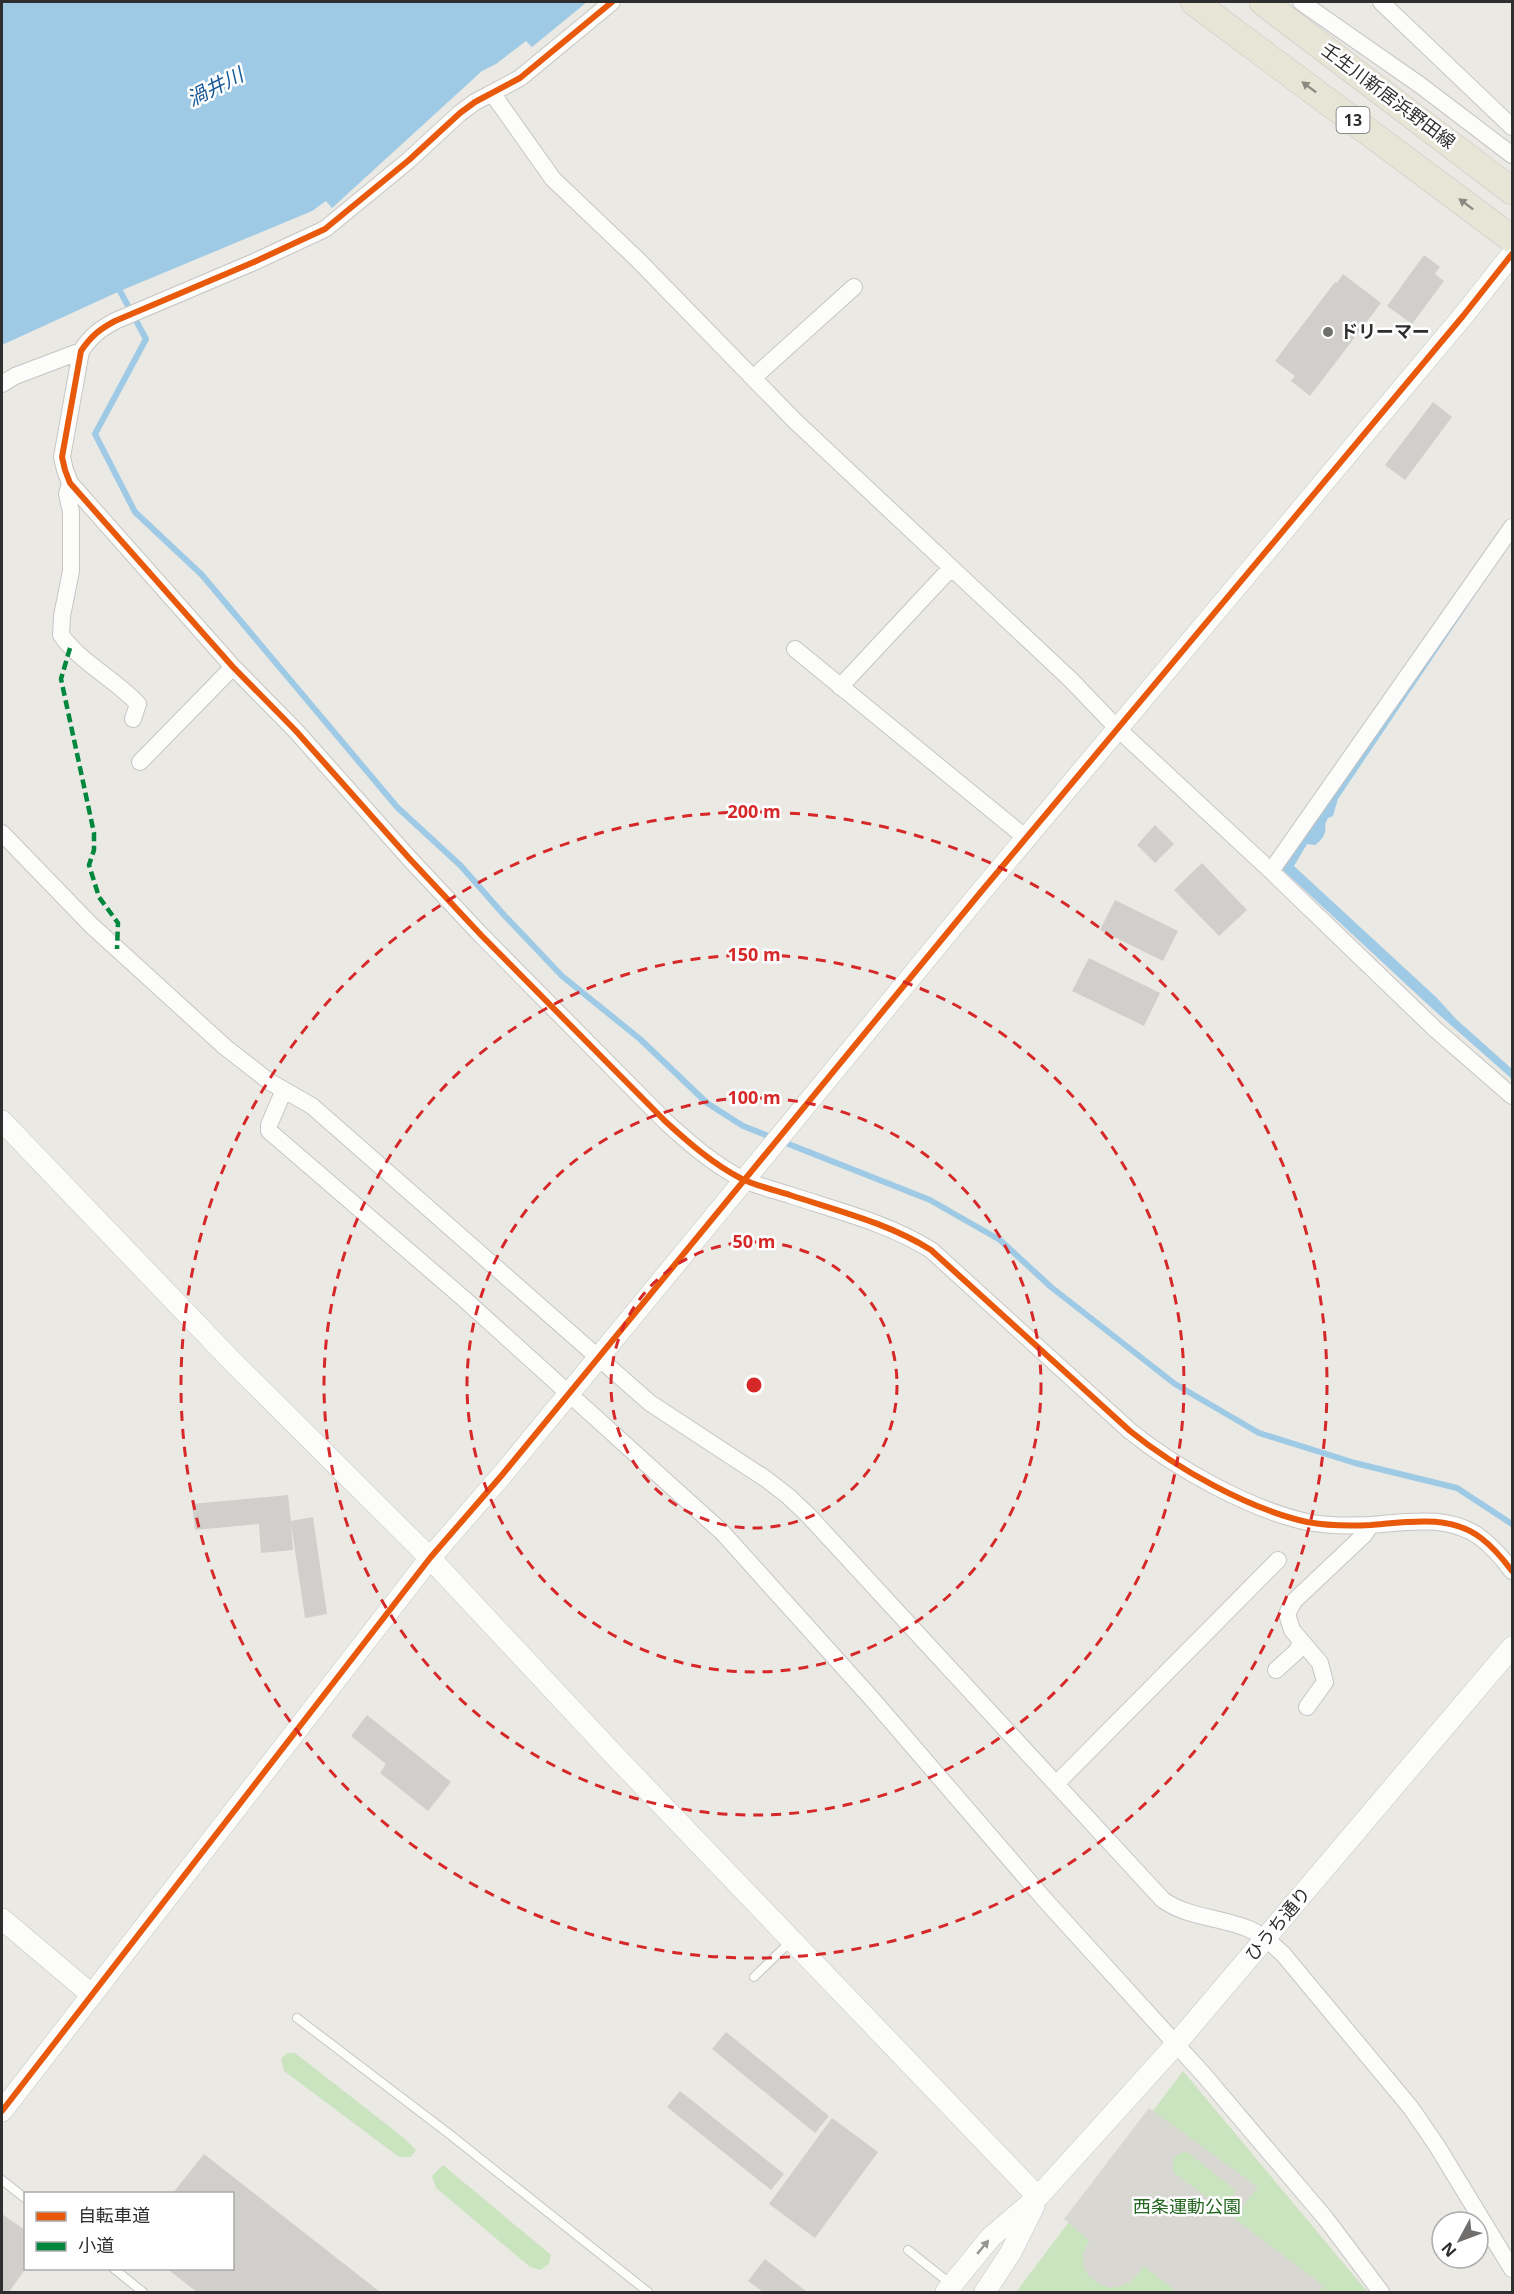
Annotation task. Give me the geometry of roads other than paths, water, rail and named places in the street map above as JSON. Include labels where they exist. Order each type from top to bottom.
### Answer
[{"type":"main road","name":"13","points":[[1194,2],[1512,238]]},
{"type":"main road","name":"壬生川新居浜野田線","points":[[1263,2],[1512,191]]},
{"type":"street","points":[[612,2],[520,78],[460,113],[409,160],[325,229],[99,329],[89,338],[81,351],[62,457],[64,470],[70,483],[233,667],[296,731],[481,935],[665,1121],[714,1163],[744,1180],[880,1224],[916,1240],[931,1250],[1150,1448],[1196,1475],[1260,1507],[1285,1516],[1338,1526],[1423,1520],[1466,1529],[1494,1549],[1512,1571]]},
{"type":"street","points":[[1301,2],[1420,85],[1512,155]]},
{"type":"street","points":[[1381,2],[1512,127]]},
{"type":"street","points":[[492,93],[554,179],[637,259],[795,421],[1071,680],[1118,729],[1271,871],[1435,1029],[1512,1096]]},
{"type":"street","points":[[2,2111],[430,1558],[502,1475],[1026,838],[1463,316],[1512,254]]},
{"type":"street","points":[[753,378],[854,287]]},
{"type":"street","points":[[2,384],[15,376],[81,351]]},
{"type":"street","points":[[70,483],[67,494],[71,512],[71,571],[62,616],[61,635],[70,648],[103,676],[123,688],[138,704],[133,719]]},
{"type":"street","points":[[1271,871],[1512,527]]},
{"type":"street","points":[[840,687],[951,568]]},
{"type":"street","points":[[795,649],[1026,838]]},
{"type":"street","points":[[140,762],[233,667]]},
{"type":"street","points":[[2,833],[91,926],[225,1047],[270,1082],[312,1106],[650,1403],[728,1453],[788,1496],[1163,1900],[1176,1909],[1247,1929],[1266,1938],[1302,1975],[1411,2108],[1437,2146],[1512,2269]]},
{"type":"street","points":[[284,1090],[269,1125],[269,1131],[274,1137],[463,1298],[729,1540],[873,1700],[1045,1900],[1176,2044],[1326,2219],[1381,2292]]},
{"type":"street","points":[[2,1121],[232,1361],[430,1558],[616,1757],[1038,2197]]},
{"type":"street","points":[[1307,1707],[1325,1682],[1320,1663],[1292,1630],[1287,1614],[1294,1601],[1371,1525]]},
{"type":"street","points":[[1056,1784],[1278,1560]]},
{"type":"street","points":[[1276,1670],[1297,1651],[1301,1641]]},
{"type":"street","name":"ひうち通り","points":[[949,2289],[991,2237],[1038,2197],[1176,2044],[1512,1647]]},
{"type":"street","points":[[2,1919],[92,1995]]},
{"type":"street","name":"ひうち通り","points":[[985,2292],[1011,2252],[1038,2197]]},
{"type":"lane","points":[[754,1977],[792,1940]]},
{"type":"lane","points":[[297,2018],[448,2133],[648,2292]]},
{"type":"lane","points":[[2,2180],[24,2197]]},
{"type":"lane","points":[[908,2250],[949,2289]]},
{"type":"lane","points":[[115,2270],[143,2292]]},
{"type":"water","name":"渦井川","points":[[2,2],[587,2],[532,47],[526,41],[496,64],[482,71],[332,208],[326,201],[312,211],[120,291],[2,345]]},
{"type":"water","points":[[1482,577],[1486,579],[1338,799],[1333,816],[1328,818],[1325,824],[1325,831],[1320,841],[1315,845],[1307,844],[1294,866],[1512,1069],[1512,1079],[1282,869]]},
{"type":"waterway","points":[[120,291],[146,339],[95,434],[135,512],[202,575],[397,807],[461,866],[562,976],[640,1039],[707,1103],[743,1126],[930,1200],[1000,1240],[1051,1287],[1175,1384],[1259,1433],[1355,1463],[1457,1488],[1512,1524]]},
{"type":"place","name":"ドリーマー","points":[[1328,332]]},
{"type":"park label","name":"西条運動公園","points":[[1187,2207]]}]
